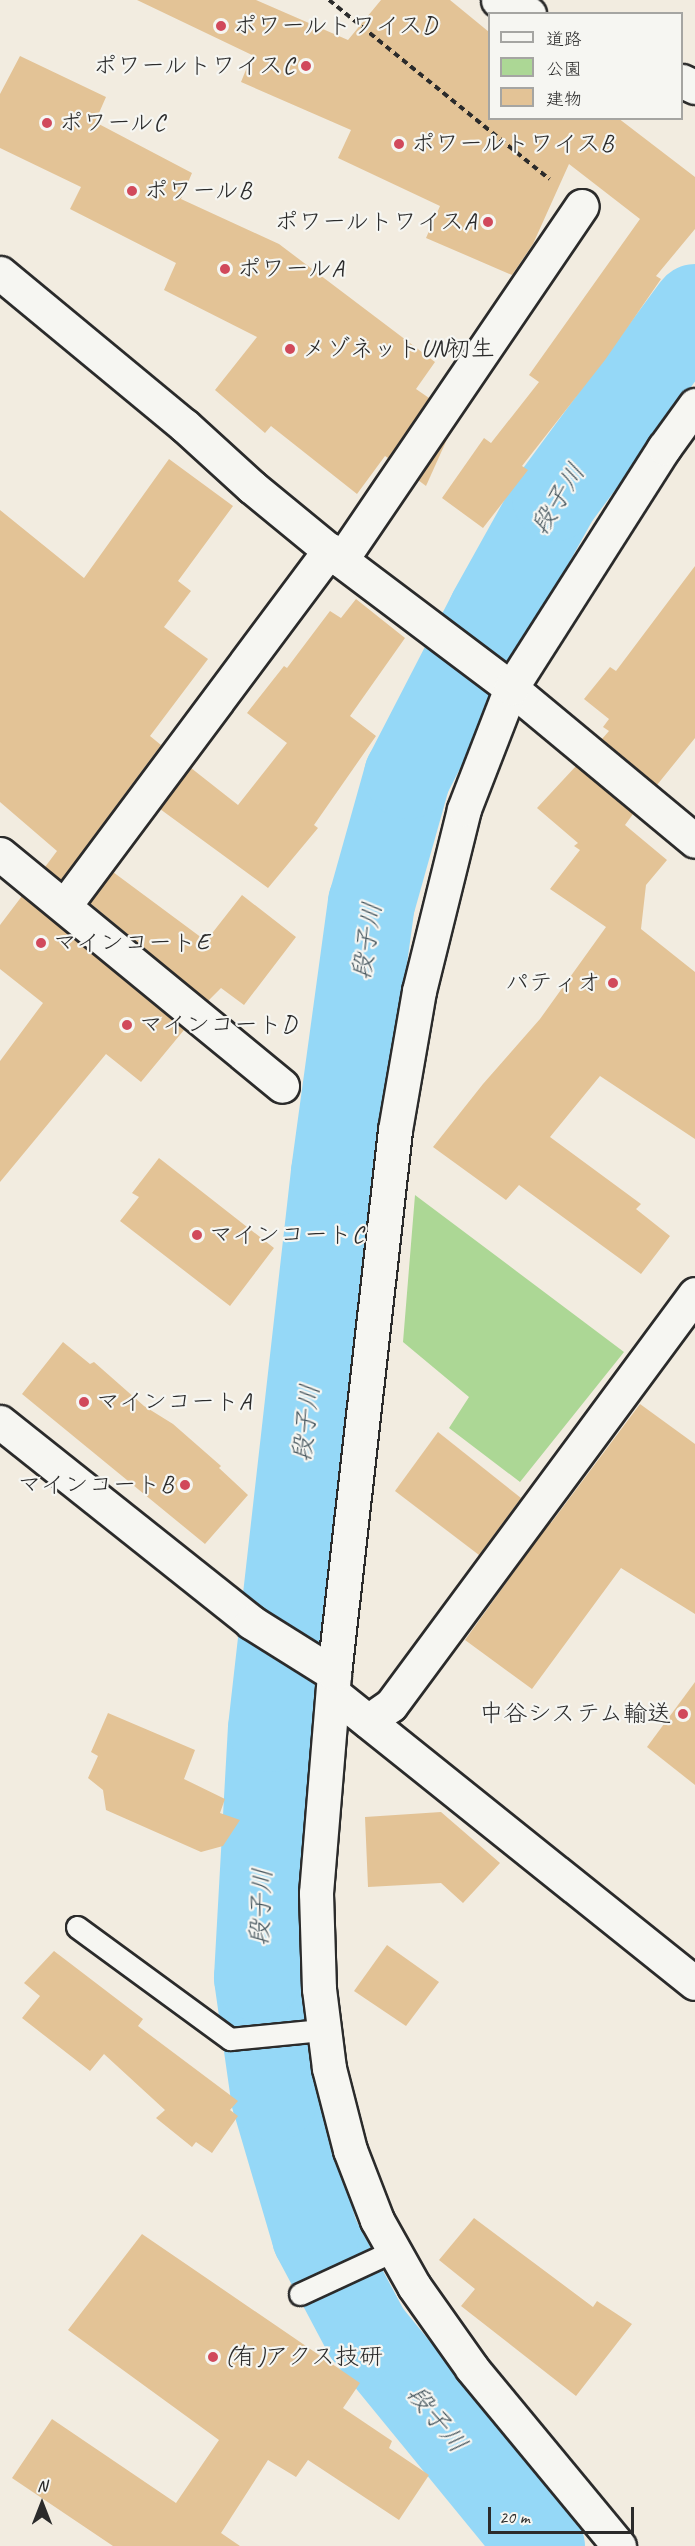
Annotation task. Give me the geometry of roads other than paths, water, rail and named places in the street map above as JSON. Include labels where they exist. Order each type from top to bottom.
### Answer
[{"type":"street","points":[[498,0],[525,12]]},
{"type":"street","points":[[65,905],[335,555],[582,206]]},
{"type":"street","points":[[0,273],[335,555],[435,633],[511,688],[695,841]]},
{"type":"street","points":[[619,2546],[472,2368],[414,2286],[377,2220],[350,2150],[336,2100],[307,2031],[326,1675],[395,1130],[419,991],[464,809],[511,688],[664,448],[695,405]]},
{"type":"street","points":[[5,870],[65,905],[282,1086]]},
{"type":"street","points":[[368,1721],[391,1705],[695,1294]]},
{"type":"street","points":[[0,1422],[251,1622],[326,1675],[368,1721],[695,1983]]},
{"type":"lane","points":[[77,1927],[230,2039],[307,2031]]},
{"type":"lane","points":[[306,2290],[393,2251]]},
{"type":"waterway","name":"段子川","points":[[541,2546],[366,2332],[315,2236],[274,2097],[257,1977],[271,1728],[334,1172],[371,903],[407,775],[491,612],[555,497],[695,307]]},
{"type":"place","name":"ポワールトワイスD","points":[[221,26]]},
{"type":"place","name":"ポワールトワイスC","points":[[306,66]]},
{"type":"place","name":"ポワールC","points":[[47,123]]},
{"type":"place","name":"ポワールトワイスB","points":[[399,144]]},
{"type":"place","name":"ポワールB","points":[[132,191]]},
{"type":"place","name":"ポワールトワイスA","points":[[488,222]]},
{"type":"place","name":"ポワールA","points":[[225,269]]},
{"type":"place","name":"メゾネットUN初生","points":[[290,349]]},
{"type":"place","name":"マインコートE","points":[[41,943]]},
{"type":"place","name":"パティオ","points":[[613,983]]},
{"type":"place","name":"マインコートD","points":[[127,1025]]},
{"type":"place","name":"マインコートC","points":[[197,1235]]},
{"type":"place","name":"マインコートA","points":[[84,1402]]},
{"type":"place","name":"マインコートB","points":[[185,1485]]},
{"type":"place","name":"中谷システム輸送","points":[[683,1714]]},
{"type":"place","name":"(有)アクス技研","points":[[213,2357]]}]
